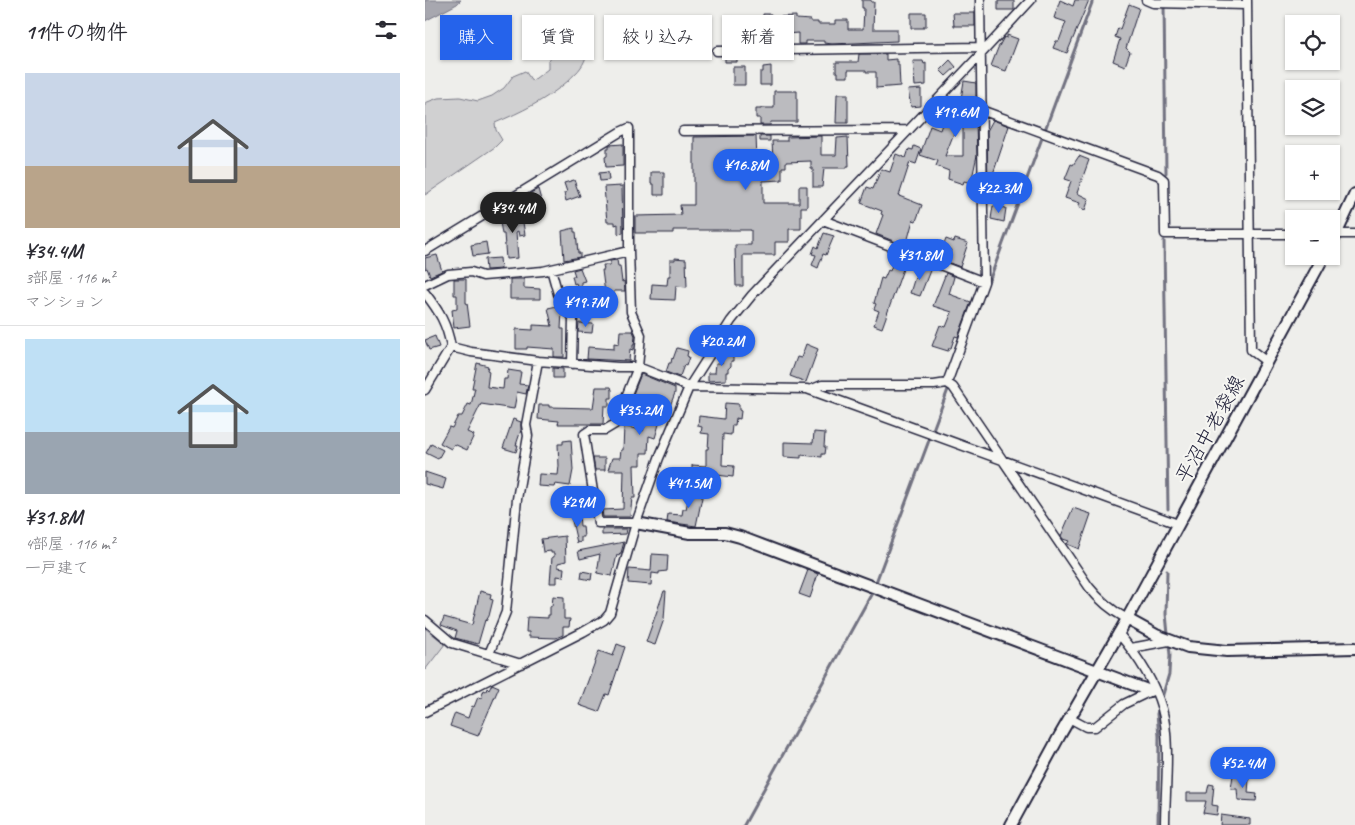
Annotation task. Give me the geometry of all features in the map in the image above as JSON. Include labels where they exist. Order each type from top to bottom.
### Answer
[{"type":"main road","points":[[1340,223],[1355,194]]},
{"type":"main road","name":"平沼中老袋線","points":[[1011,825],[1069,718],[1127,619],[1319,265]]},
{"type":"main road","points":[[636,522],[690,533],[725,532],[1152,690]]},
{"type":"main road","points":[[1127,619],[1169,641],[1188,647],[1227,651],[1355,648]]},
{"type":"street","points":[[947,383],[984,282],[980,0]]},
{"type":"street","points":[[425,712],[604,620],[610,613],[636,522],[659,458],[689,387],[731,321],[746,301],[909,130],[980,51],[1031,0]]},
{"type":"street","points":[[1145,0],[1153,3],[1247,2],[1251,350],[1267,362]]},
{"type":"street","points":[[717,51],[980,51]]},
{"type":"street","points":[[981,110],[1158,175],[1164,180],[1165,234],[1285,234]]},
{"type":"street","points":[[425,251],[629,128],[631,312],[641,334],[638,366],[615,424],[605,430],[590,430],[584,434],[598,523],[636,522]]},
{"type":"street","points":[[683,131],[909,130]]},
{"type":"street","points":[[823,220],[984,282]]},
{"type":"street","points":[[1340,234],[1355,234]]},
{"type":"street","points":[[425,285],[448,274],[471,272],[483,276],[551,269],[629,251]]},
{"type":"street","points":[[551,269],[558,294],[573,318],[572,364]]},
{"type":"street","points":[[425,293],[441,314],[451,347],[425,390]]},
{"type":"street","points":[[451,347],[471,352],[538,361],[638,366],[689,387],[793,388],[810,390],[1178,524]]},
{"type":"street","points":[[489,654],[506,612],[517,499],[528,436],[526,424],[538,361]]},
{"type":"street","points":[[810,390],[822,385],[934,385],[947,383],[953,387],[1089,587],[1099,600],[1111,610],[1127,619]]},
{"type":"street","points":[[425,620],[452,643],[521,664]]},
{"type":"street","points":[[1118,633],[1131,648],[1163,711],[1166,744],[1165,825]]},
{"type":"street","points":[[1131,648],[1169,641]]},
{"type":"street","points":[[1069,718],[1086,727],[1095,727],[1125,704],[1152,690]]},
{"type":"shaded area","points":[[425,0],[461,0],[425,21]]},
{"type":"shaded area","points":[[548,60],[585,60],[580,69],[551,94],[495,123],[496,130],[502,140],[495,147],[425,195],[425,103],[438,98],[460,97],[478,101],[492,96],[504,88],[513,76],[525,71],[532,81],[548,69]]},
{"type":"shaded area","points":[[425,628],[445,644],[425,670]]},
{"type":"building","points":[[862,0],[874,2],[873,29],[897,29],[897,41],[832,44],[824,43],[824,41],[805,41],[805,44],[798,44],[798,33],[794,33],[794,16],[796,16],[796,19],[811,20],[811,22],[818,22],[818,24],[835,24],[835,20],[848,20],[848,29],[863,29],[864,8],[862,8]]},
{"type":"building","points":[[1060,0],[1073,6],[1075,0],[1089,0],[1067,53],[1053,48],[1056,41],[1059,41],[1066,22],[1054,18]]},
{"type":"building","points":[[998,1],[1014,1],[1014,10],[998,10]]},
{"type":"building","points":[[1129,4],[1139,8],[1126,48],[1130,52],[1125,66],[1113,61],[1120,39],[1115,37]]},
{"type":"building","points":[[911,13],[926,13],[926,26],[924,28],[911,28]]},
{"type":"building","points":[[953,13],[975,13],[975,26],[954,26]]},
{"type":"building","points":[[1007,35],[1018,39],[1006,71],[991,66],[998,48],[1004,37],[1007,38]]},
{"type":"building","points":[[859,54],[886,54],[886,60],[896,59],[899,65],[900,86],[876,88],[876,72],[866,72],[866,70],[848,70],[848,77],[838,77],[836,62],[858,62]]},
{"type":"building","points":[[725,60],[737,60],[737,62],[725,62]]},
{"type":"building","points":[[950,60],[956,67],[946,76],[940,70]]},
{"type":"building","points":[[913,61],[923,61],[924,64],[926,63],[926,85],[915,86]]},
{"type":"building","points":[[771,66],[771,85],[760,85],[760,72],[763,72],[763,67]]},
{"type":"building","points":[[733,67],[745,67],[745,85],[733,85]]},
{"type":"building","points":[[964,81],[976,83],[976,113],[973,122],[976,122],[977,155],[971,183],[964,181],[963,184],[948,179],[949,171],[936,166],[938,161],[920,155],[930,126],[940,130],[946,112],[949,113],[953,100],[963,103],[963,99],[961,99]],"holes":[[[963,110],[963,156],[945,156]]]},
{"type":"building","points":[[921,89],[921,106],[911,107],[908,90]]},
{"type":"building","points":[[774,91],[797,91],[797,122],[771,122],[770,125],[760,125],[760,118],[756,118],[756,109],[774,108]]},
{"type":"building","points":[[837,94],[848,94],[848,123],[836,123]]},
{"type":"building","points":[[993,120],[1009,126],[988,189],[987,131]]},
{"type":"building","points":[[756,136],[757,162],[773,161],[772,141],[787,141],[787,137],[821,136],[821,155],[836,155],[837,138],[848,137],[849,166],[847,168],[824,168],[822,187],[813,187],[811,161],[786,162],[786,167],[782,167],[782,180],[763,181],[763,203],[799,203],[799,186],[807,186],[807,207],[801,207],[801,229],[789,229],[789,242],[775,242],[775,255],[743,255],[743,286],[736,286],[735,245],[751,245],[751,230],[673,230],[673,233],[635,233],[635,216],[681,215],[680,205],[694,205],[694,137]]},
{"type":"building","points":[[760,136],[770,136],[770,141],[760,141]]},
{"type":"building","points":[[623,144],[623,166],[606,167],[605,157],[607,156],[609,145]]},
{"type":"building","points":[[914,146],[921,149],[916,164],[910,162],[899,196],[922,205],[916,221],[913,220],[906,246],[876,234],[883,215],[881,214],[882,211],[861,203],[867,187],[873,189],[881,169],[890,172],[896,154],[906,158],[909,149],[913,150]]},
{"type":"building","points":[[1079,156],[1089,160],[1077,193],[1089,199],[1085,210],[1078,207],[1080,203],[1065,198],[1071,181],[1065,179],[1071,164],[1073,165]]},
{"type":"building","points":[[608,172],[609,180],[600,181],[599,173]]},
{"type":"building","points":[[651,172],[664,172],[664,195],[654,195],[654,184],[651,184]]},
{"type":"building","points":[[574,180],[580,196],[566,201],[564,193],[567,192],[564,183]]},
{"type":"building","points":[[622,186],[623,233],[618,234],[618,224],[615,225],[615,222],[607,222],[604,187]]},
{"type":"building","points":[[538,189],[544,211],[532,214],[527,195]]},
{"type":"building","points":[[993,206],[1006,208],[1004,222],[991,219]]},
{"type":"building","points":[[521,210],[525,235],[519,236],[518,231],[516,232],[518,258],[506,259],[504,234],[502,234],[500,222],[515,219],[514,212]]},
{"type":"building","points":[[574,228],[580,257],[564,260],[562,231]]},
{"type":"building","points":[[824,233],[834,236],[826,255],[823,254],[818,268],[812,265],[816,255],[812,254],[815,246],[818,248]]},
{"type":"building","points":[[946,239],[954,242],[955,239],[968,243],[960,267],[947,262],[951,250],[943,247]]},
{"type":"building","points":[[486,242],[488,254],[473,256],[471,245]]},
{"type":"building","points":[[437,255],[442,271],[430,276],[427,268],[425,269],[425,258]]},
{"type":"building","points":[[500,258],[501,269],[486,270],[485,259]]},
{"type":"building","points":[[675,258],[686,259],[687,287],[676,286],[675,300],[651,299],[652,284],[667,285],[668,276],[670,276],[670,260],[675,260]]},
{"type":"building","points":[[617,260],[618,266],[620,266],[622,282],[624,281],[625,291],[614,291],[614,301],[606,301],[603,265],[610,265],[610,261]]},
{"type":"building","points":[[923,264],[931,268],[920,296],[910,293],[915,277],[918,277]]},
{"type":"building","points":[[892,265],[903,269],[882,328],[874,325],[879,311],[874,309],[876,304],[874,303],[881,278],[884,279]]},
{"type":"building","points":[[580,268],[585,281],[581,282],[581,288],[578,288],[576,283],[574,284],[572,276],[575,276],[573,270]]},
{"type":"building","points":[[946,273],[954,277],[949,294],[971,302],[958,337],[955,336],[948,351],[932,346],[940,325],[946,327],[952,312],[933,306]]},
{"type":"building","points":[[454,279],[466,279],[466,303],[470,326],[454,328],[452,310],[457,309],[457,295],[454,295]]},
{"type":"building","points":[[510,279],[524,279],[524,288],[540,289],[540,299],[510,299]]},
{"type":"building","points":[[557,306],[558,310],[562,311],[561,329],[564,329],[564,357],[554,357],[554,349],[527,347],[527,349],[516,349],[516,329],[533,330],[533,325],[552,326],[548,308]]},
{"type":"building","points":[[579,323],[593,324],[592,333],[578,332]]},
{"type":"building","points":[[620,331],[633,331],[635,336],[633,350],[630,349],[629,361],[587,359],[588,347],[614,349],[614,343],[619,344]]},
{"type":"building","points":[[435,336],[439,347],[429,350],[425,340]]},
{"type":"building","points":[[806,344],[818,349],[806,382],[790,376],[797,357],[801,358]]},
{"type":"building","points":[[677,348],[688,351],[687,356],[689,357],[679,377],[666,372]]},
{"type":"building","points":[[723,350],[733,351],[733,361],[731,361],[728,372],[726,372],[726,380],[708,381],[708,373],[715,373],[716,363],[722,363]]},
{"type":"building","points":[[477,363],[488,366],[487,387],[503,389],[504,379],[507,379],[508,370],[521,372],[519,384],[528,385],[526,394],[517,392],[514,409],[481,404],[467,432],[474,435],[467,450],[454,444],[451,449],[440,443],[449,427],[452,428],[458,416],[462,416],[468,404],[471,405],[475,388],[472,388]]},
{"type":"building","points":[[553,368],[563,369],[563,378],[553,378]]},
{"type":"building","points":[[641,374],[675,388],[675,393],[666,416],[662,414],[655,438],[649,436],[648,453],[641,453],[641,465],[634,465],[635,498],[632,498],[630,517],[603,517],[602,510],[623,509],[624,470],[608,470],[612,458],[620,458],[621,450],[623,450],[624,426],[643,431],[649,411],[629,404]]},
{"type":"building","points":[[596,387],[611,387],[612,390],[609,406],[604,406],[603,424],[558,424],[559,421],[538,419],[539,405],[593,408]]},
{"type":"building","points":[[725,403],[739,404],[739,410],[741,411],[740,419],[736,418],[735,425],[732,425],[731,435],[723,434],[722,465],[734,466],[733,477],[692,472],[692,465],[706,466],[706,449],[708,449],[709,434],[701,433],[702,427],[698,426],[699,416],[724,419]]},
{"type":"building","points":[[513,419],[521,422],[516,452],[503,448]]},
{"type":"building","points":[[814,432],[825,433],[824,447],[826,447],[825,454],[822,454],[822,457],[801,455],[801,458],[784,457],[784,442],[813,443]]},
{"type":"building","points":[[571,440],[573,470],[570,486],[555,484],[554,487],[538,486],[539,474],[558,475],[558,444]]},
{"type":"building","points":[[431,444],[443,450],[438,459],[426,453]]},
{"type":"building","points":[[593,458],[605,458],[605,470],[595,470]]},
{"type":"building","points":[[425,472],[446,479],[443,489],[425,484]]},
{"type":"building","points":[[691,487],[704,488],[696,526],[667,522],[668,514],[682,515],[683,509],[686,509]]},
{"type":"building","points":[[1073,508],[1091,514],[1079,549],[1067,544],[1069,541],[1061,536]]},
{"type":"building","points":[[579,515],[584,537],[581,537],[581,542],[577,543],[571,516]]},
{"type":"building","points":[[602,529],[627,529],[626,534],[602,535]]},
{"type":"building","points":[[565,536],[566,561],[558,563],[558,567],[564,568],[563,577],[557,576],[557,583],[550,583],[554,553],[551,553],[551,551],[543,552],[541,539]]},
{"type":"building","points":[[624,542],[621,553],[619,556],[617,555],[612,576],[597,573],[600,554],[580,559],[578,551]]},
{"type":"building","points":[[652,554],[668,555],[667,571],[659,572],[659,574],[652,573],[651,585],[628,583],[629,569],[651,571]]},
{"type":"building","points":[[808,570],[818,574],[810,598],[799,594]]},
{"type":"building","points":[[582,571],[592,573],[591,580],[581,578]]},
{"type":"building","points":[[480,591],[491,594],[490,599],[493,600],[478,644],[455,638],[457,631],[441,625],[444,617],[472,625]]},
{"type":"building","points":[[664,591],[666,591],[664,619],[655,645],[646,642]]},
{"type":"building","points":[[553,596],[564,597],[564,619],[570,619],[569,627],[563,627],[563,635],[556,638],[529,637],[529,632],[526,632],[527,617],[548,618]]},
{"type":"building","points":[[617,644],[625,647],[609,695],[606,694],[599,712],[579,705],[599,651],[613,656]]},
{"type":"building","points":[[492,684],[499,687],[478,736],[450,726],[455,713],[468,718],[472,706],[474,707],[478,697],[481,698],[484,690],[486,691],[487,688],[489,690]]},
{"type":"building","points":[[1233,775],[1249,779],[1248,793],[1257,794],[1256,801],[1238,800],[1237,789],[1231,789]]},
{"type":"building","points":[[1209,784],[1214,785],[1212,805],[1218,806],[1217,815],[1203,813],[1206,801],[1187,801],[1187,793],[1207,793]]},
{"type":"building","points":[[1221,815],[1250,819],[1250,825],[1220,825]]},
{"type":"waterway","points":[[985,288],[1093,0]]},
{"type":"waterway","points":[[1164,3],[1166,173]]},
{"type":"waterway","points":[[1164,241],[1168,509]]},
{"type":"waterway","points":[[744,825],[872,593],[968,336]]},
{"type":"waterway","points":[[1161,701],[1169,674],[1170,655],[1166,614],[1167,571]]},
{"type":"waterway","points":[[1158,825],[1159,736],[1157,714],[1159,707]]}]
